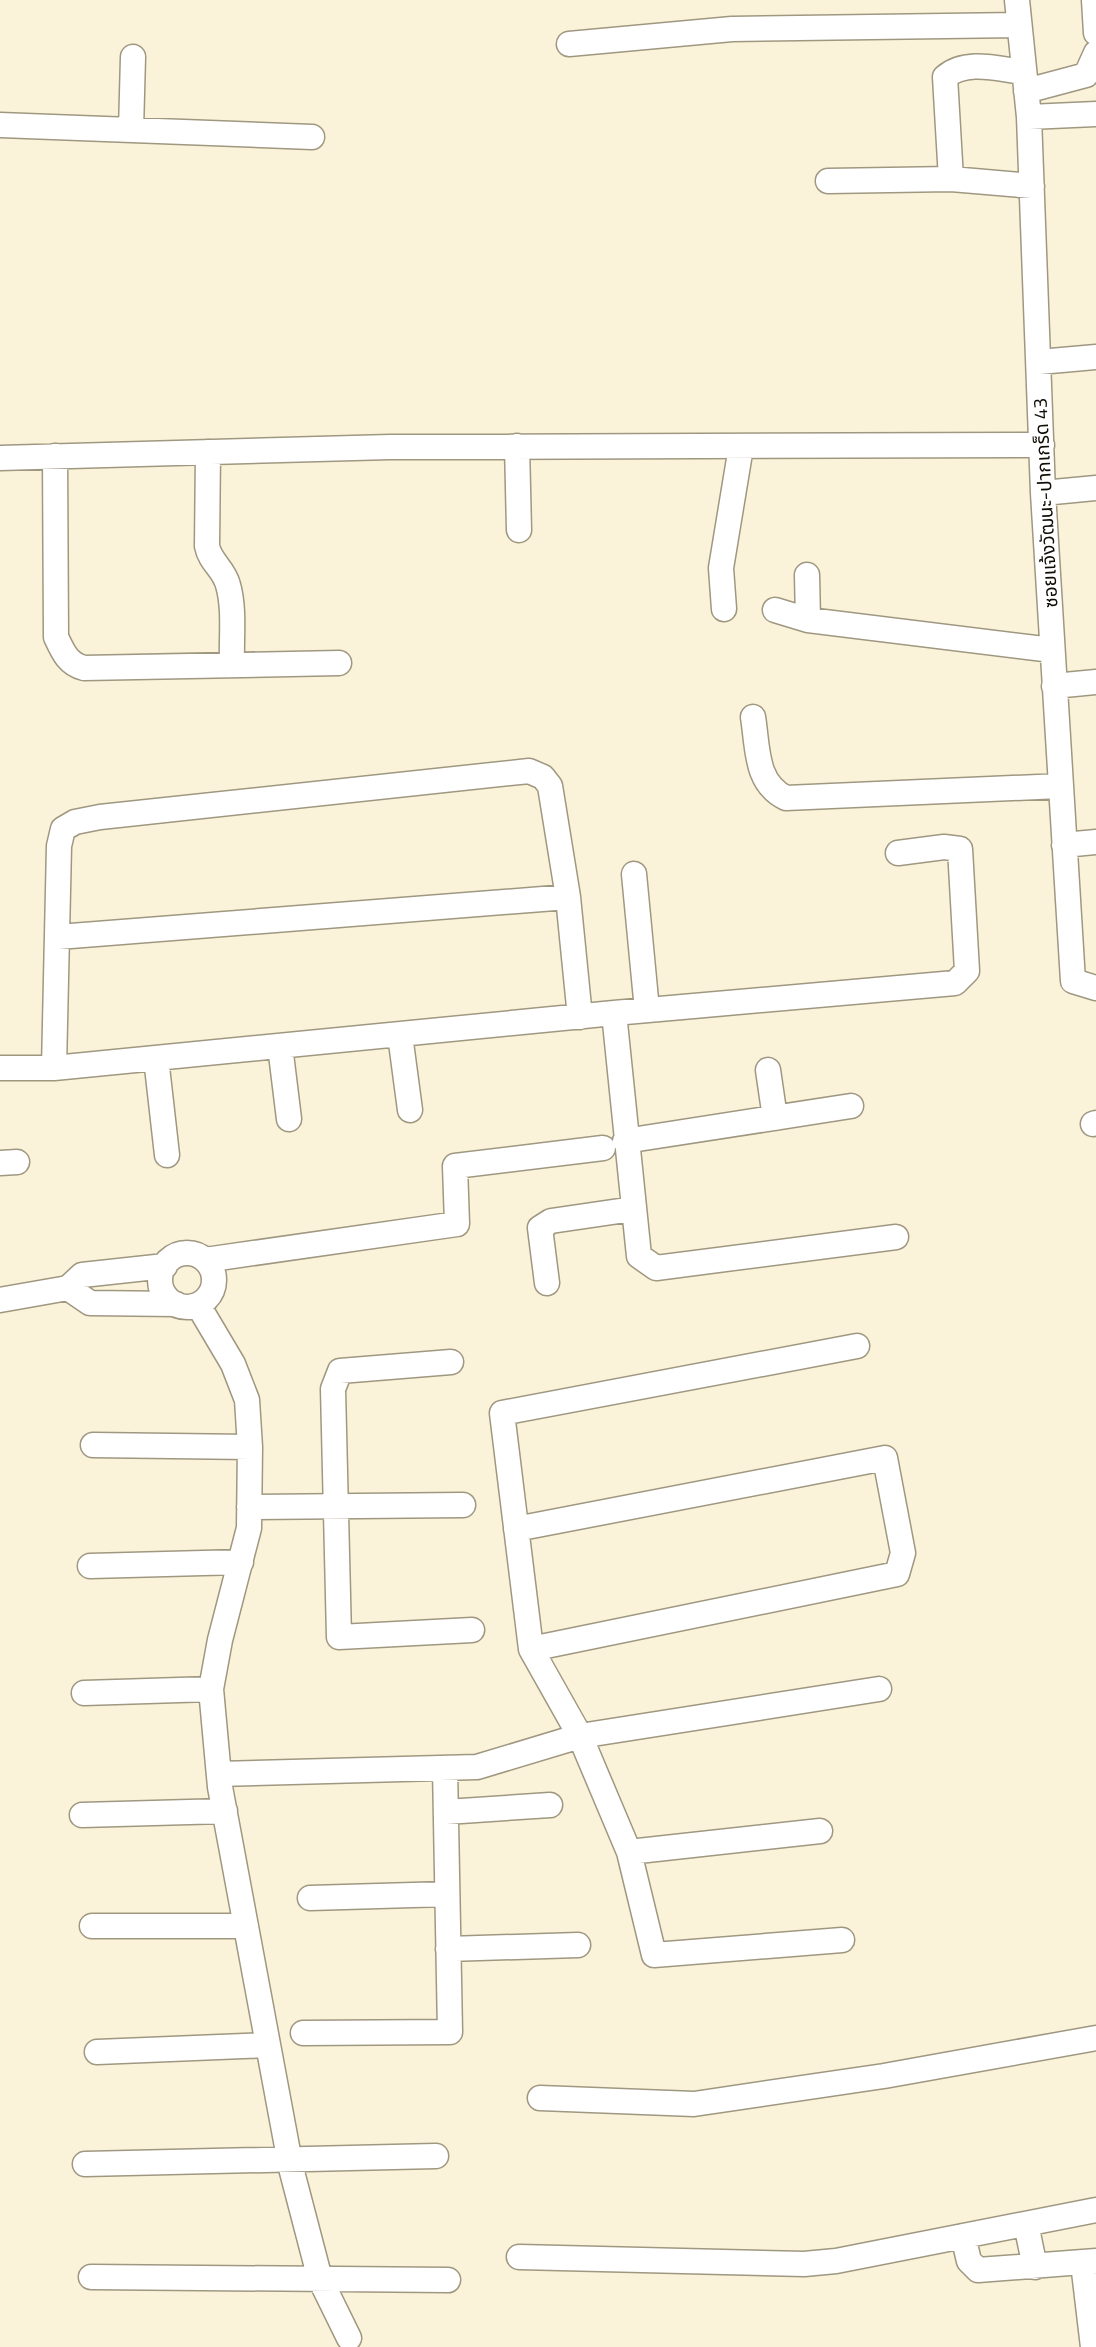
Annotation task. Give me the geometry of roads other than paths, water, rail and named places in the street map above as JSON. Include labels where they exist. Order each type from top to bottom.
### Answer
[{"type":"street","name":"ซอยแจ้งวัฒนะ-ปากเกร็ด 43","points":[[1017,0],[1029,117],[1043,494],[1073,981],[1096,988]]},
{"type":"street","points":[[1094,0],[1096,33]]},
{"type":"street","points":[[569,44],[732,29],[1019,25]]},
{"type":"street","points":[[951,179],[945,77],[953,70],[975,66],[1025,81],[1086,75],[1096,53]]},
{"type":"street","points":[[131,130],[132,57]]},
{"type":"street","points":[[1029,117],[1096,114]]},
{"type":"street","points":[[0,125],[312,137]]},
{"type":"street","points":[[828,181],[951,179],[1032,186]]},
{"type":"street","points":[[1038,362],[1096,357]]},
{"type":"street","points":[[0,458],[517,446],[1042,445]]},
{"type":"street","points":[[517,446],[519,530]]},
{"type":"street","points":[[724,610],[720,568],[741,447]]},
{"type":"street","points":[[208,452],[207,546],[211,560],[224,573],[230,593],[232,664]]},
{"type":"street","points":[[55,456],[57,637],[63,653],[75,666],[84,668],[339,663]]},
{"type":"street","points":[[1043,494],[1096,488]]},
{"type":"street","points":[[807,575],[808,620]]},
{"type":"street","points":[[775,610],[808,620],[1052,650]]},
{"type":"street","points":[[1054,686],[1096,682]]},
{"type":"street","points":[[753,717],[760,769],[772,791],[786,798],[1060,786]]},
{"type":"street","points":[[54,1068],[59,846],[63,829],[75,822],[529,771],[543,777],[550,786],[568,897],[580,1017]]},
{"type":"street","points":[[1065,845],[1096,842]]},
{"type":"street","points":[[0,1068],[54,1068],[614,1013],[955,983],[967,971],[960,849],[944,847],[898,853]]},
{"type":"street","points":[[634,874],[647,1010]]},
{"type":"street","points":[[58,937],[568,897]]},
{"type":"street","points":[[614,1013],[614,1144],[633,1209],[639,1255],[656,1268],[896,1237]]},
{"type":"street","points":[[400,1035],[410,1110]]},
{"type":"street","points":[[280,1046],[289,1119]]},
{"type":"street","points":[[156,1058],[167,1155]]},
{"type":"street","points":[[768,1070],[775,1118]]},
{"type":"street","points":[[349,2338],[320,2279],[290,2160],[219,1773],[211,1689],[220,1640],[249,1528],[250,1447],[247,1400],[233,1364],[187,1305],[163,1291],[161,1274],[165,1266],[179,1255],[188,1254],[205,1260],[457,1224],[455,1166],[851,1106]]},
{"type":"street","points":[[547,1283],[540,1228],[551,1221],[633,1209]]},
{"type":"street","points":[[68,1288],[90,1303],[187,1305],[211,1294],[214,1285],[211,1267],[205,1260]]},
{"type":"street","points":[[0,1300],[68,1288],[82,1275],[165,1266]]},
{"type":"street","points":[[842,1940],[654,1955],[629,1852],[580,1736],[531,1649],[502,1413],[857,1346]]},
{"type":"street","points":[[452,1362],[340,1371],[333,1389],[340,1637],[472,1630]]},
{"type":"street","points":[[93,1445],[250,1447]]},
{"type":"street","points":[[516,1529],[886,1458],[903,1553],[897,1574],[531,1649]]},
{"type":"street","points":[[249,1507],[463,1504]]},
{"type":"street","points":[[90,1566],[241,1562]]},
{"type":"street","points":[[84,1693],[211,1689]]},
{"type":"street","points":[[219,1773],[477,1767],[580,1736],[879,1689]]},
{"type":"street","points":[[303,2033],[450,2032],[445,1768]]},
{"type":"street","points":[[446,1812],[550,1805]]},
{"type":"street","points":[[82,1815],[225,1811]]},
{"type":"street","points":[[629,1852],[820,1831]]},
{"type":"street","points":[[310,1898],[447,1894]]},
{"type":"street","points":[[92,1926],[246,1926]]},
{"type":"street","points":[[448,1949],[578,1945]]},
{"type":"street","points":[[540,2098],[694,2104],[884,2076],[1096,2038]]},
{"type":"street","points":[[97,2052],[268,2045]]},
{"type":"street","points":[[85,2164],[436,2156]]},
{"type":"street","points":[[519,2257],[804,2264],[836,2261],[1096,2210]]},
{"type":"street","points":[[1026,2224],[1035,2267]]},
{"type":"street","points":[[963,2236],[974,2269],[1089,2262],[1093,2347]]},
{"type":"street","points":[[91,2277],[448,2280]]}]
